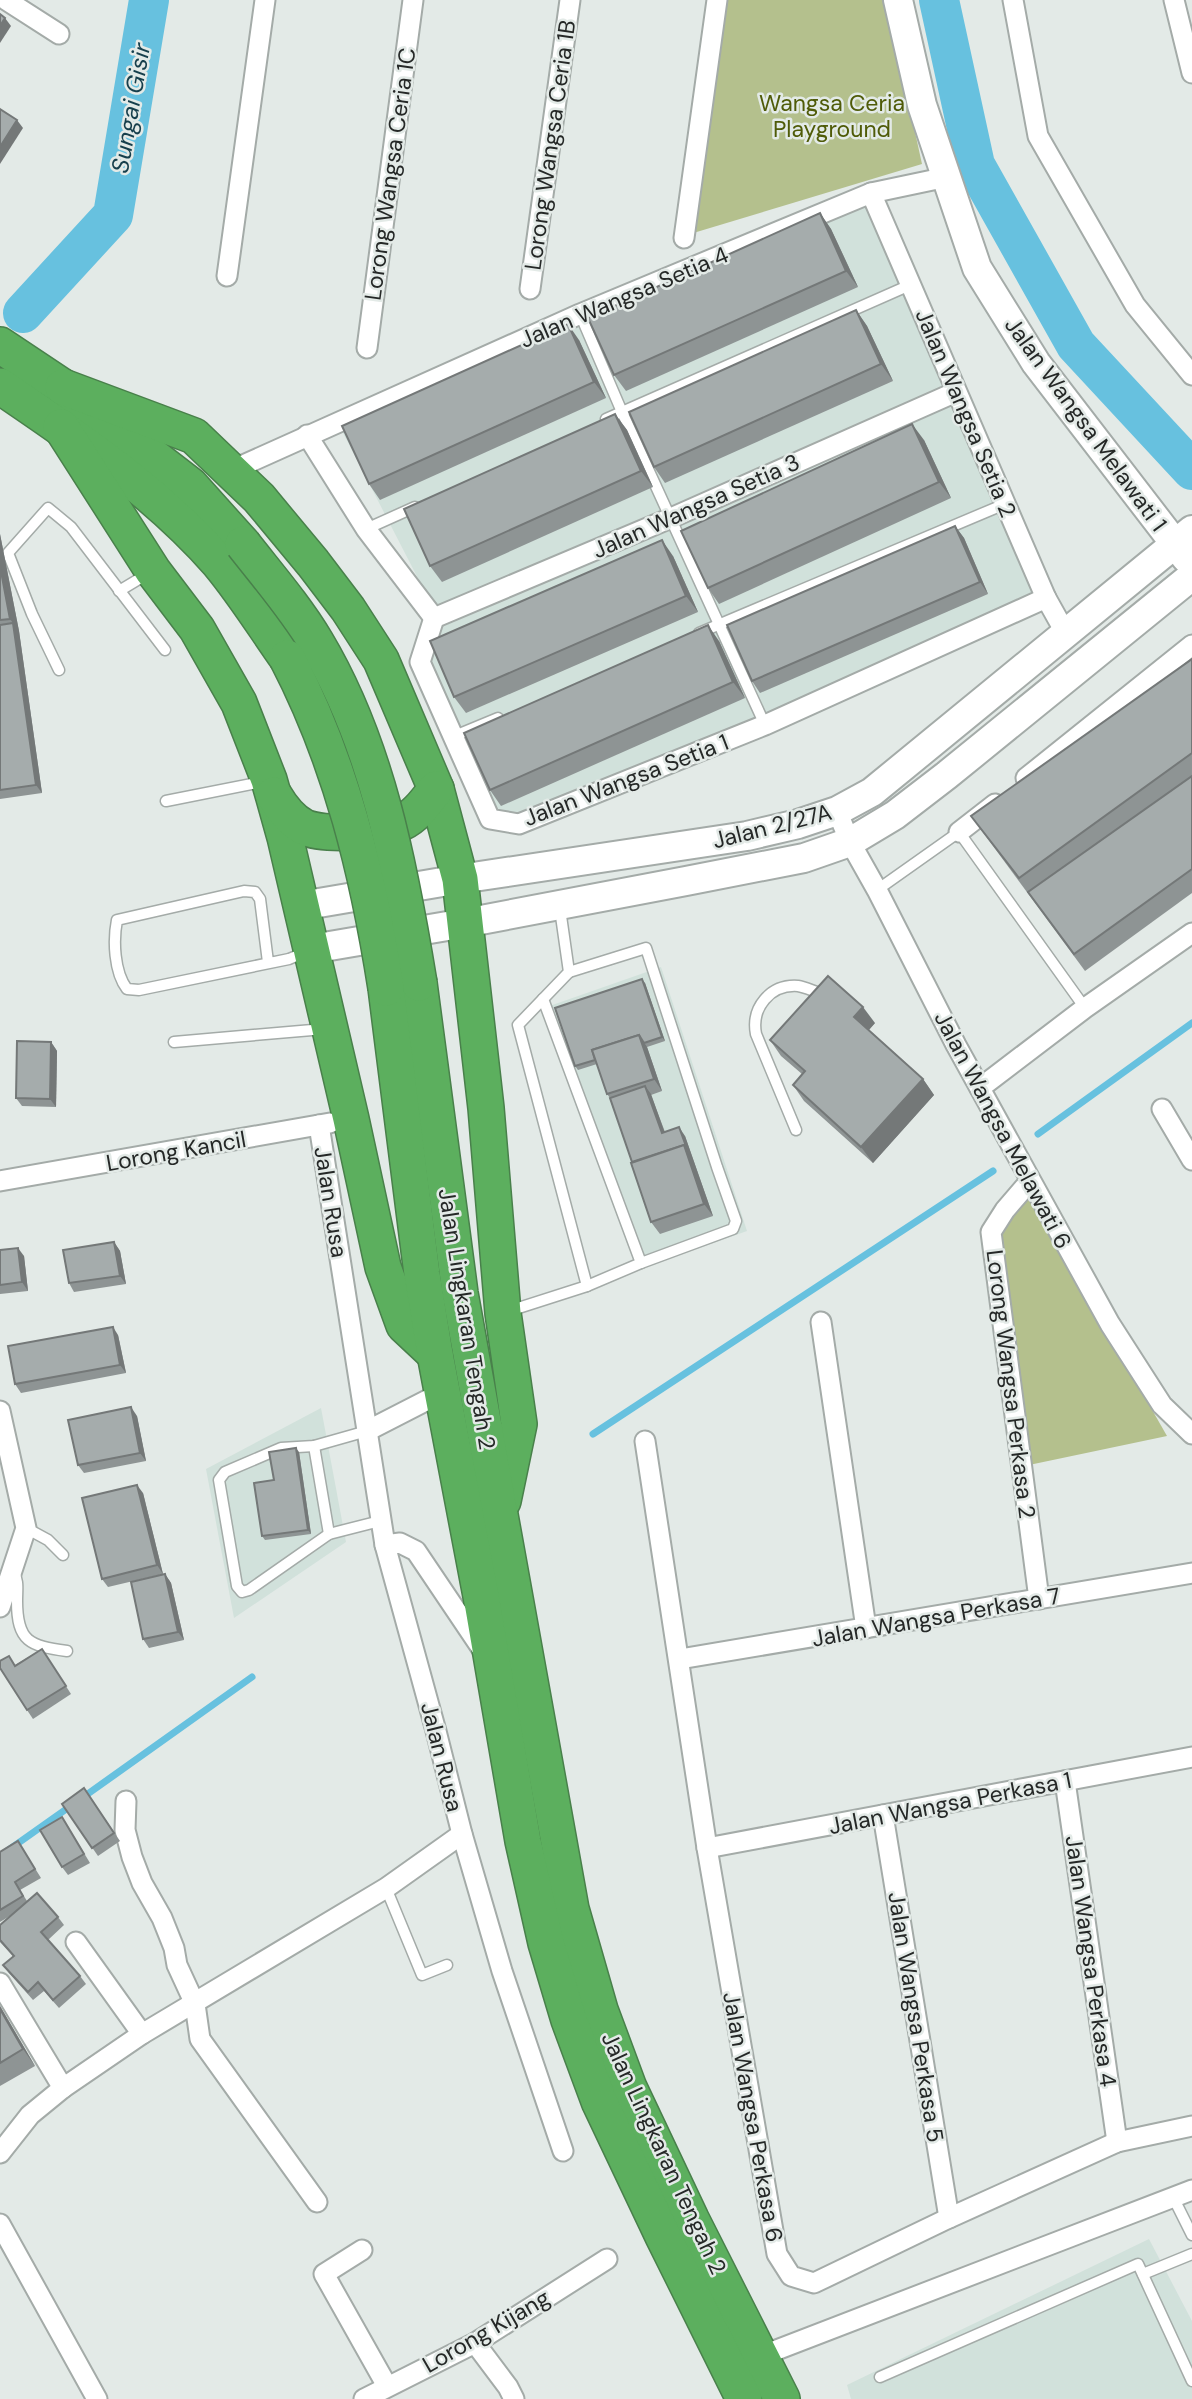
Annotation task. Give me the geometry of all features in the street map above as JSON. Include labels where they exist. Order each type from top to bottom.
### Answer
[{"type":"highway","name":"Jalan Lingkaran Tengah 2","points":[[0,345],[63,387],[190,485],[243,544],[317,643],[361,741],[393,847],[422,1274],[523,1841],[546,1943],[569,2020],[599,2101],[744,2399]]},
{"type":"highway","name":"Jalan Lingkaran Tengah 2","points":[[0,387],[115,467],[167,511],[219,564],[287,658],[310,703],[330,752],[347,803],[372,904],[403,985],[571,1909],[600,2010],[629,2088],[691,2220],[782,2399]]},
{"type":"highway","points":[[63,387],[194,436],[259,498],[348,609],[381,660],[436,789],[460,879],[466,923],[486,1108],[503,1313],[519,1424],[499,1521]]},
{"type":"highway","points":[[61,427],[153,571],[197,629],[239,703],[271,788],[312,949],[330,1028],[335,1122],[404,1325],[435,1354]]},
{"type":"highway","points":[[271,788],[290,816],[304,827],[326,832],[369,830],[399,825],[423,806],[436,789]]},
{"type":"main road","name":"Jalan Wangsa Melawati 1","points":[[898,0],[922,105],[976,268],[1036,363],[1186,547]]},
{"type":"main road","name":"Jalan 2/27A","points":[[301,906],[747,836],[837,811],[872,792],[1065,632],[1186,547]]},
{"type":"main road","name":"Jalan 2/27A","points":[[312,949],[466,923],[804,858],[850,842],[895,814],[947,775],[1186,588]]},
{"type":"street","points":[[6,0],[59,34]]},
{"type":"street","points":[[227,276],[265,0]]},
{"type":"street","name":"Lorong Wangsa Ceria 1C","points":[[367,348],[413,0]]},
{"type":"street","name":"Lorong Wangsa Ceria 1B","points":[[530,289],[570,0]]},
{"type":"street","points":[[684,238],[717,0]]},
{"type":"street","points":[[1013,0],[1038,136],[1135,306],[1192,375]]},
{"type":"street","points":[[1174,0],[1192,73]]},
{"type":"street","name":"Jalan Wangsa Setia 4","points":[[230,471],[580,314],[871,193],[947,177]]},
{"type":"street","name":"Jalan Wangsa Setia 2","points":[[871,193],[1046,598],[1065,632]]},
{"type":"street","name":"Jalan Wangsa Setia 3","points":[[434,618],[671,518],[956,392]]},
{"type":"street","points":[[307,435],[366,529],[434,618]]},
{"type":"street","name":"Jalan Wangsa Setia 1","points":[[434,618],[421,662],[490,819],[519,824],[765,725],[1046,598]]},
{"type":"street","points":[[959,832],[1192,645]]},
{"type":"street","name":"Jalan Wangsa Melawati 6","points":[[837,811],[850,842],[956,1045],[1110,1324],[1162,1405],[1191,1432]]},
{"type":"street","points":[[980,1088],[1085,1008],[1192,933]]},
{"type":"street","points":[[1162,1109],[1192,1159]]},
{"type":"street","name":"Lorong Kancil","points":[[0,1181],[335,1122]]},
{"type":"street","name":"Jalan Rusa","points":[[0,2153],[24,2121],[62,2088],[142,2034],[386,1888],[462,1834],[380,1521],[367,1431],[335,1122]]},
{"type":"street","name":"Lorong Wangsa Perkasa 2","points":[[1030,1181],[1005,1210],[991,1232],[1040,1599]]},
{"type":"street","points":[[821,1322],[866,1628]]},
{"type":"street","points":[[367,1431],[443,1392]]},
{"type":"street","points":[[0,1411],[26,1528],[0,1607]]},
{"type":"street","name":"Jalan Wangsa Perkasa 6","points":[[645,1441],[707,1848],[777,2254],[790,2276],[814,2283],[1117,2142],[1192,2126]]},
{"type":"street","points":[[385,1545],[400,1543],[416,1551],[493,1665]]},
{"type":"street","name":"Jalan Wangsa Perkasa 7","points":[[680,1660],[1192,1573]]},
{"type":"street","name":"Jalan Wangsa Perkasa 1","points":[[707,1848],[1192,1757]]},
{"type":"street","name":"Jalan Wangsa Perkasa 4","points":[[1065,1781],[1117,2142]]},
{"type":"street","points":[[126,1801],[125,1830],[132,1857],[142,1883],[162,1919],[174,1948],[177,1965],[195,2004],[200,2039],[317,2202]]},
{"type":"street","name":"Jalan Wangsa Perkasa 5","points":[[883,1815],[949,2218]]},
{"type":"street","points":[[462,1834],[502,1971],[563,2151]]},
{"type":"street","points":[[76,1942],[142,2034]]},
{"type":"street","points":[[0,1983],[62,2088]]},
{"type":"street","points":[[761,2356],[1192,2190]]},
{"type":"street","points":[[0,2224],[97,2399]]},
{"type":"street","points":[[362,2250],[324,2274],[387,2386]]},
{"type":"street","name":"Lorong Kijang","points":[[364,2399],[475,2343],[607,2259]]},
{"type":"street","points":[[475,2343],[514,2399]]},
{"type":"lane","points":[[597,423],[910,285]]},
{"type":"lane","points":[[580,314],[765,725]]},
{"type":"lane","points":[[366,529],[427,501]]},
{"type":"lane","points":[[693,636],[1005,504]]},
{"type":"lane","points":[[59,670],[32,614],[8,553],[48,508],[71,527],[165,650]]},
{"type":"lane","points":[[119,591],[153,571]]},
{"type":"lane","points":[[452,737],[503,716]]},
{"type":"lane","points":[[166,801],[271,788]]},
{"type":"lane","points":[[877,890],[959,832],[1085,1008]]},
{"type":"lane","points":[[268,962],[260,900],[255,892],[244,891],[117,920],[114,933],[120,980],[127,989],[139,990],[289,958],[312,949]]},
{"type":"lane","points":[[559,905],[569,972]]},
{"type":"lane","points":[[503,1313],[587,1286],[733,1229],[736,1221],[646,948],[569,972],[518,1026],[587,1286]]},
{"type":"lane","points":[[796,1130],[756,1034],[754,1021],[757,1008],[770,993],[784,987],[799,986],[820,993]]},
{"type":"lane","points":[[543,999],[642,1263]]},
{"type":"lane","points":[[174,1042],[330,1028]]},
{"type":"lane","points":[[367,1431],[314,1446],[281,1448],[225,1472],[219,1480],[237,1586],[242,1592],[249,1590],[329,1534],[380,1521]]},
{"type":"lane","points":[[314,1446],[329,1534]]},
{"type":"lane","points":[[26,1528],[48,1540],[63,1555]]},
{"type":"lane","points":[[12,1566],[19,1583],[19,1625],[24,1637],[39,1647],[67,1651]]},
{"type":"lane","points":[[386,1888],[422,1975],[447,1965]]},
{"type":"lane","points":[[1173,2197],[1192,2235]]},
{"type":"lane","points":[[1143,2274],[1192,2254]]},
{"type":"lane","points":[[880,2377],[1138,2264],[1192,2381]]},
{"type":"shaded area","points":[[866,203],[1035,594],[746,723],[517,814],[496,811],[429,661],[441,623],[341,429],[601,314]]},
{"type":"shaded area","points":[[661,967],[747,1231],[637,1270],[541,1009]]},
{"type":"shaded area","points":[[321,1408],[346,1542],[234,1618],[206,1469]]},
{"type":"shaded area","points":[[1149,2239],[1192,2321],[1192,2399],[851,2399],[847,2385]]},
{"type":"green space","name":"Wangsa Ceria Playground","points":[[720,0],[886,0],[922,164],[690,234]]},
{"type":"green space","points":[[1029,1194],[1167,1436],[1029,1465],[999,1229]]},
{"type":"building","points":[[0,109],[17,120],[0,147]]},
{"type":"building","points":[[820,213],[846,271],[614,375],[588,318]]},
{"type":"building","points":[[856,310],[881,364],[654,467],[629,412]]},
{"type":"building","points":[[568,324],[594,382],[369,484],[342,426]]},
{"type":"building","points":[[615,414],[641,471],[430,566],[404,509]]},
{"type":"building","points":[[912,424],[939,482],[708,588],[681,531]]},
{"type":"building","points":[[955,526],[980,582],[752,681],[727,625]]},
{"type":"building","points":[[662,540],[686,596],[454,697],[430,641]]},
{"type":"building","points":[[0,566],[10,619],[0,620]]},
{"type":"building","points":[[13,623],[36,785],[0,790],[0,625]]},
{"type":"building","points":[[708,625],[733,682],[490,790],[464,733]]},
{"type":"building","points":[[1192,659],[1192,753],[1019,878],[971,816]]},
{"type":"building","points":[[1192,776],[1192,869],[1074,954],[1028,892]]},
{"type":"building","points":[[828,976],[863,1007],[854,1017],[923,1079],[861,1147],[793,1085],[805,1071],[770,1040]]},
{"type":"building","points":[[642,979],[662,1037],[644,1043],[639,1035],[592,1050],[595,1060],[575,1066],[555,1008]]},
{"type":"building","points":[[639,1035],[654,1079],[607,1094],[592,1050]]},
{"type":"building","points":[[17,1041],[51,1042],[50,1099],[16,1098]]},
{"type":"building","points":[[645,1086],[662,1133],[679,1127],[687,1149],[684,1145],[632,1162],[610,1098]]},
{"type":"building","points":[[684,1145],[704,1204],[651,1222],[631,1163]]},
{"type":"building","points":[[114,1242],[120,1276],[69,1283],[63,1250]]},
{"type":"building","points":[[18,1248],[22,1282],[0,1285],[0,1250]]},
{"type":"building","points":[[113,1327],[120,1365],[15,1384],[8,1346]]},
{"type":"building","points":[[131,1407],[140,1453],[78,1465],[68,1420]]},
{"type":"building","points":[[296,1448],[308,1530],[262,1536],[254,1483],[274,1480],[269,1452]]},
{"type":"building","points":[[137,1485],[157,1565],[102,1579],[82,1498]]},
{"type":"building","points":[[165,1574],[178,1632],[143,1639],[131,1582]]},
{"type":"building","points":[[42,1649],[66,1686],[27,1710],[0,1668],[0,1661],[9,1656],[15,1666]]},
{"type":"building","points":[[84,1788],[114,1833],[92,1848],[62,1804]]},
{"type":"building","points":[[62,1817],[84,1854],[62,1867],[40,1830]]},
{"type":"building","points":[[18,1841],[35,1869],[15,1882],[23,1896],[0,1910],[0,1852]]},
{"type":"building","points":[[37,1893],[58,1917],[41,1932],[80,1976],[53,2000],[38,1982],[28,1992],[3,1965],[14,1956],[0,1940],[0,1925]]},
{"type":"building","points":[[0,2009],[23,2049],[0,2063]]},
{"type":"waterway","name":"Sungai Gisir","points":[[23,313],[113,215],[149,0]]},
{"type":"waterway","points":[[939,0],[975,165],[1076,345],[1192,470]]},
{"type":"waterway","points":[[1038,1134],[1192,1023]]},
{"type":"waterway","points":[[593,1434],[993,1171]]},
{"type":"waterway","points":[[82,1798],[252,1677]]},
{"type":"waterway","points":[[0,1856],[72,1805]]}]
